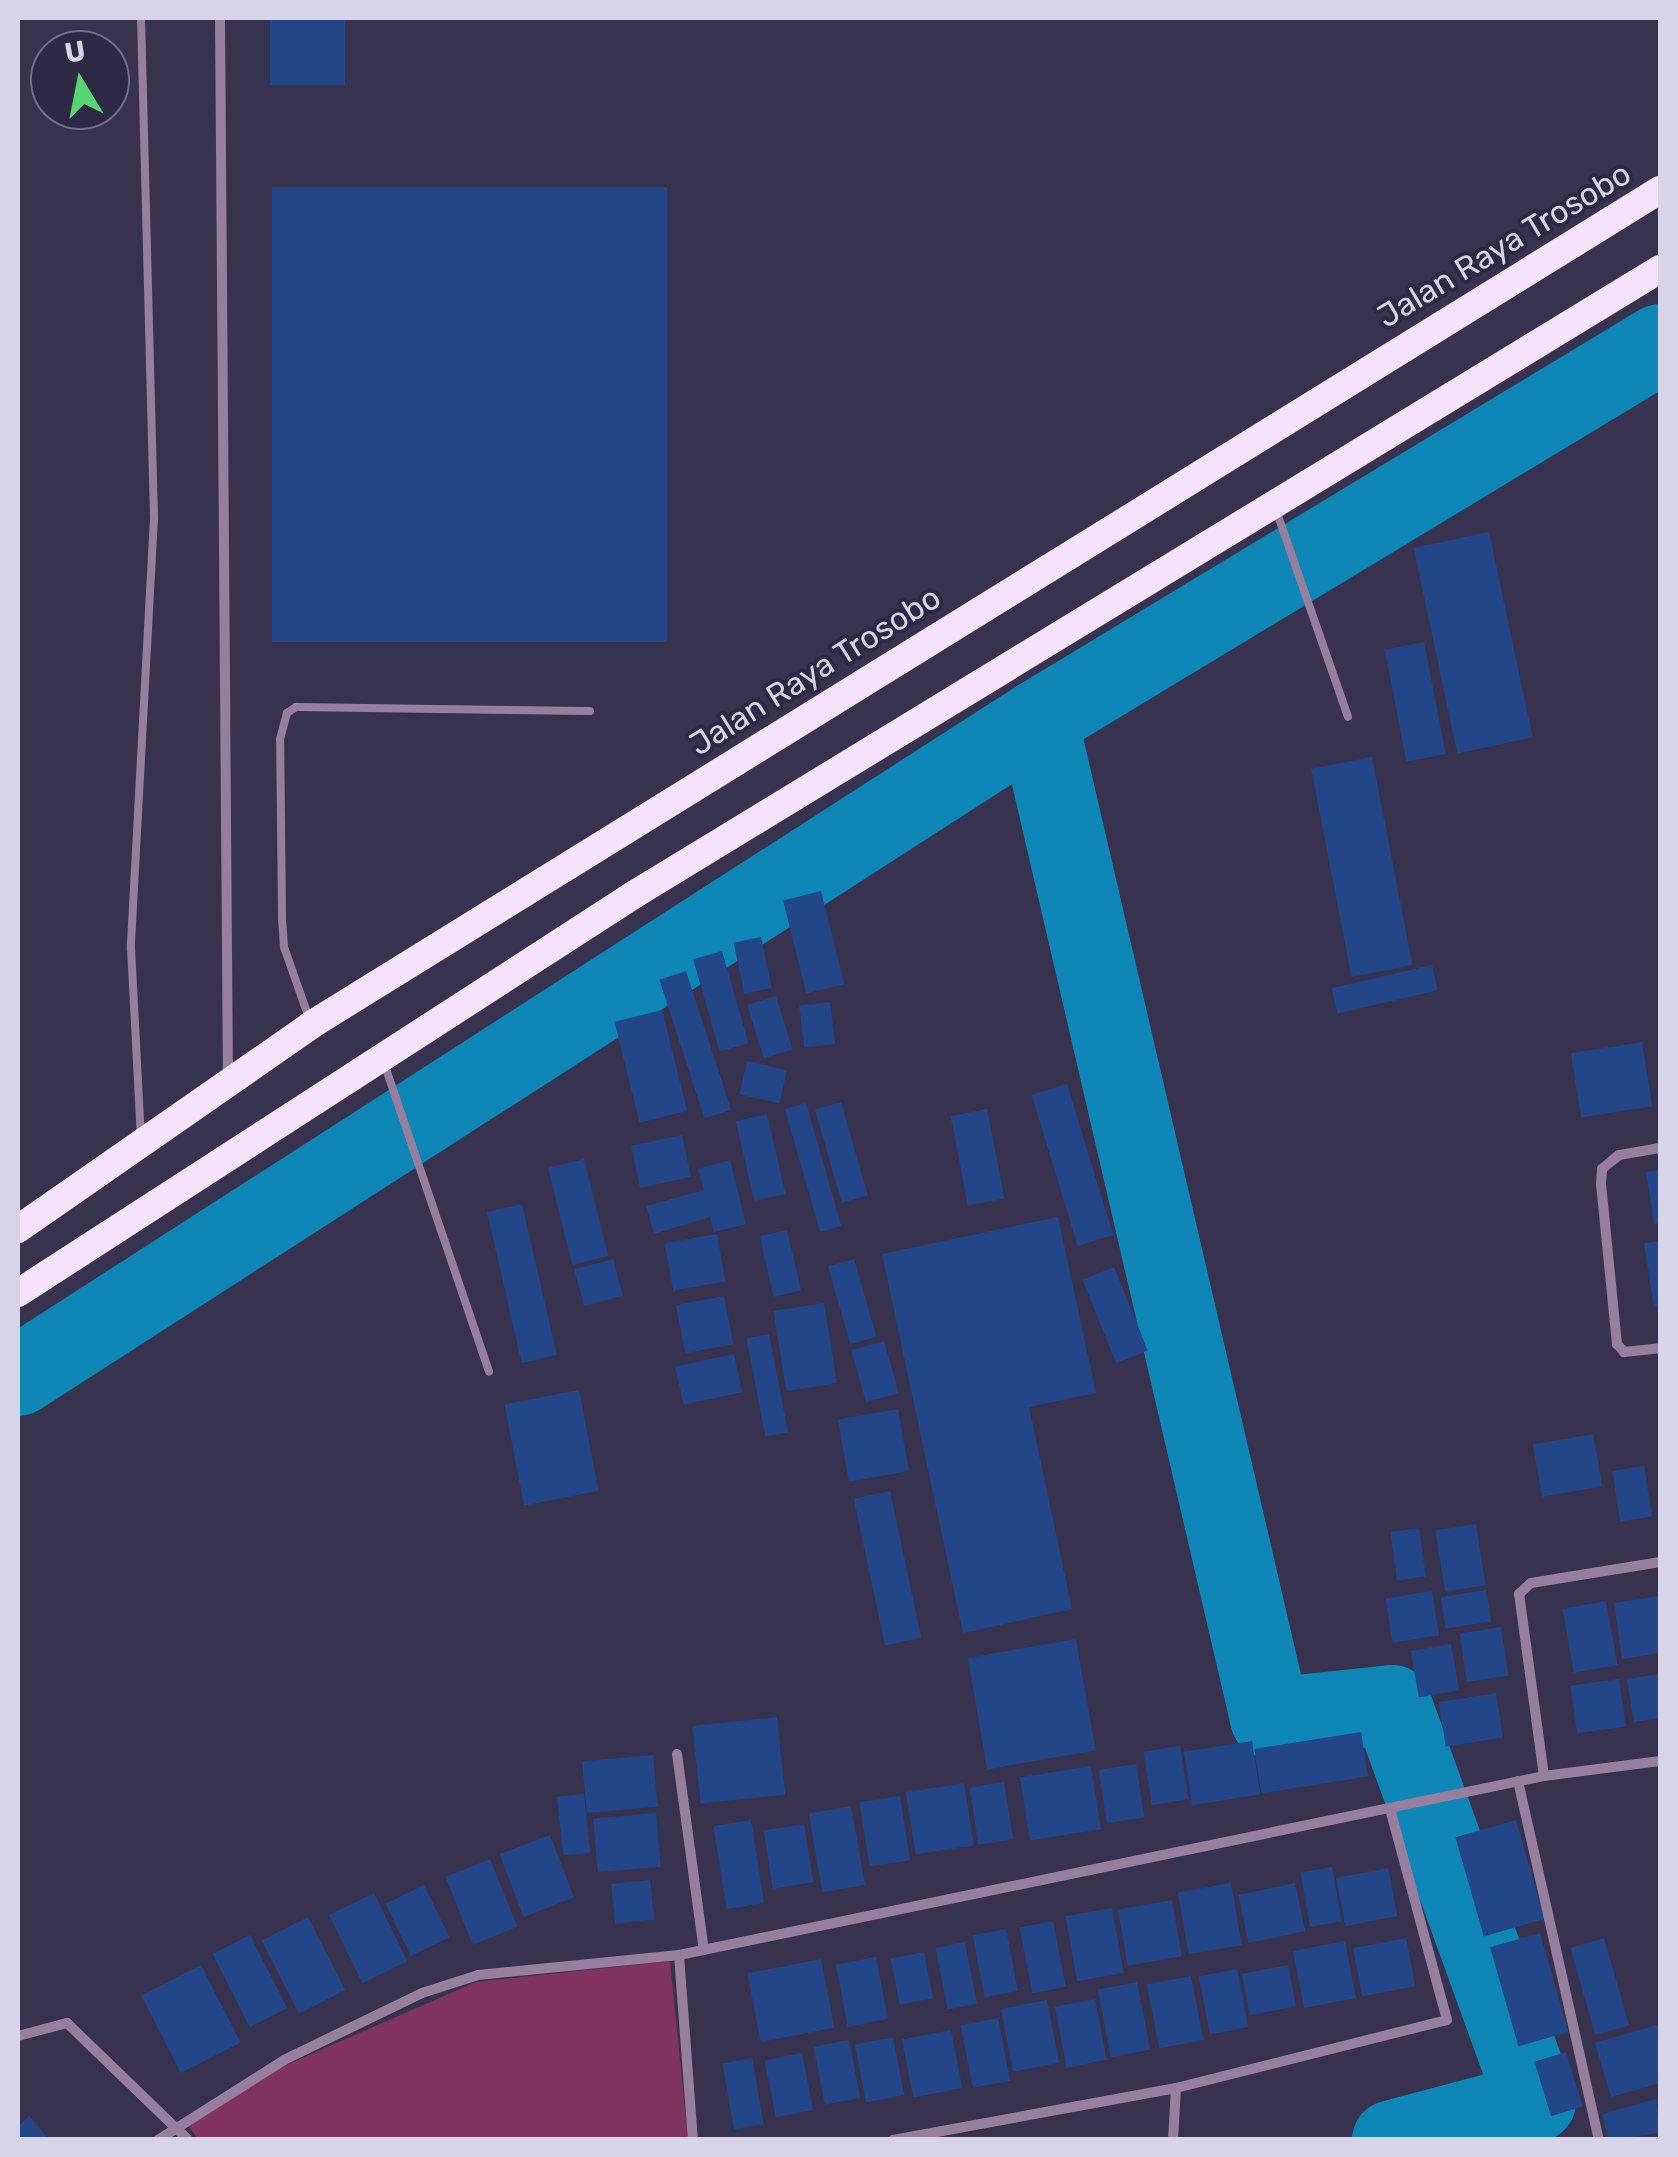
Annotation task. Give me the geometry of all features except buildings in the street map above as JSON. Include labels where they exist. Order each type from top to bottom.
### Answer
[{"type":"highway","name":"Jalan Raya Trosobo","points":[[18,1228],[141,1146],[228,1078],[1660,190]]},
{"type":"highway","points":[[18,1293],[382,1054],[1660,269]]},
{"type":"street","points":[[220,18],[228,1078]]},
{"type":"street","points":[[1660,1148],[1619,1155],[1602,1168],[1600,1184],[1617,1344],[1624,1352],[1660,1348]]},
{"type":"street","points":[[1544,1776],[1519,1594],[1531,1583],[1660,1562]]},
{"type":"street","points":[[676,1754],[704,1950]]},
{"type":"street","points":[[158,2140],[175,2124],[422,1992],[478,1975],[679,1955],[1391,1813],[1544,1776],[1660,1761]]},
{"type":"street","points":[[1518,1782],[1600,2140]]},
{"type":"street","points":[[894,2140],[1176,2088],[1447,2020],[1391,1813]]},
{"type":"street","points":[[679,1955],[693,2140]]},
{"type":"street","points":[[18,2036],[67,2023],[188,2140]]},
{"type":"street","points":[[1173,2140],[1176,2088]]},
{"type":"lane","points":[[140,18],[154,518],[132,948],[141,1146]]},
{"type":"lane","points":[[1275,506],[1348,717]]},
{"type":"lane","points":[[312,1025],[284,947],[280,740],[287,713],[296,707],[590,711]]},
{"type":"lane","points":[[382,1054],[402,1130],[455,1260],[489,1372]]},
{"type":"shaded area","points":[[670,1961],[688,2139],[199,2140],[188,2126],[284,2066],[476,1982]]},
{"type":"waterway","points":[[18,1376],[1038,720],[1660,344]]},
{"type":"waterway","points":[[1038,720],[1270,1718],[1392,1705],[1536,2102],[1392,2140]]}]
